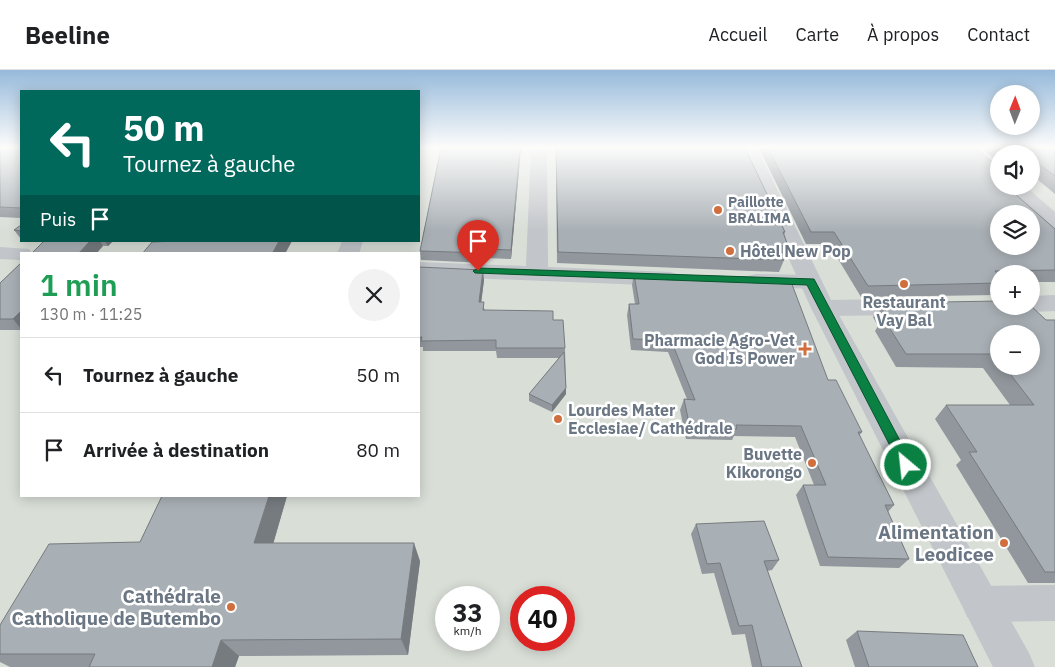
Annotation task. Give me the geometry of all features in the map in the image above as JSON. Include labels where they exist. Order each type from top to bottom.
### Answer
[{"type":"street","points":[[537,273],[538,176]]},
{"type":"street","points":[[761,176],[823,308],[1015,667]]},
{"type":"street","points":[[1024,195],[1055,222]]},
{"type":"street","points":[[0,253],[20,254]]},
{"type":"street","points":[[420,269],[687,279]]},
{"type":"street","points":[[734,280],[811,282]]},
{"type":"street","points":[[1040,304],[1055,303]]},
{"type":"street","points":[[823,308],[930,306]]},
{"type":"street","points":[[980,604],[1055,603]]},
{"type":"shaded area","points":[[0,176],[20,176],[20,242],[420,242],[420,176],[990,176],[990,195],[1040,195],[1040,176],[1055,176],[1055,667],[0,667]]},
{"type":"building","points":[[0,176],[20,176],[20,208],[0,207]]},
{"type":"building","points":[[435,176],[518,176],[511,250],[485,249],[485,253],[420,251]]},
{"type":"building","points":[[557,176],[758,176],[785,232],[783,232],[788,246],[778,246],[784,260],[558,252]]},
{"type":"building","points":[[782,176],[990,176],[990,195],[1016,195],[1028,205],[990,205],[990,255],[1040,255],[1040,216],[1055,229],[1055,270],[1040,270],[1040,265],[990,265],[990,283],[868,286],[834,232],[811,232]]},
{"type":"building","points":[[43,242],[89,242],[80,252],[33,252]]},
{"type":"building","points":[[152,242],[278,242],[273,252],[144,252]]},
{"type":"building","points":[[20,264],[20,312],[13,319],[0,319],[0,283]]},
{"type":"building","points":[[420,267],[483,270],[479,302],[484,302],[483,310],[553,311],[553,320],[563,320],[565,348],[496,348],[496,340],[421,341],[422,337],[420,337]]},
{"type":"building","points":[[634,274],[790,279],[828,380],[836,380],[862,432],[858,432],[894,505],[885,505],[909,559],[828,557],[803,485],[826,485],[801,426],[736,425],[737,429],[690,428],[684,399],[695,400],[671,340],[633,339],[629,304],[639,304]]},
{"type":"building","points":[[990,301],[990,315],[1040,314],[1046,320],[1055,320],[1055,572],[1045,572],[969,452],[977,452],[946,405],[1034,405],[1011,375],[1040,375],[1040,325],[990,325],[990,354],[906,354],[883,318],[890,318],[881,303]]},
{"type":"building","points":[[564,352],[566,388],[552,405],[529,394]]},
{"type":"building","name":"Cathédrale Catholique de Butembo","points":[[162,497],[269,497],[254,543],[414,543],[401,639],[221,640],[212,667],[89,667],[95,654],[0,654],[0,625],[49,544],[140,542]]},
{"type":"building","points":[[764,521],[779,560],[764,561],[802,667],[762,667],[752,625],[739,626],[720,563],[707,564],[696,524]]},
{"type":"building","points":[[857,631],[963,635],[978,667],[869,667]]},
{"type":"place","name":"Paillotte BRALIMA","points":[[718,210]]},
{"type":"place","name":"Hôtel New Pop","points":[[730,251]]},
{"type":"place","name":"Restaurant Vay Bal","points":[[904,284]]},
{"type":"place","name":"Pharmacie Agro-Vet God Is Power","points":[[805,349]]},
{"type":"place","name":"Lourdes Mater Ecclesiae/ Cathédrale","points":[[558,419]]},
{"type":"place","name":"Buvette Kikorongo","points":[[812,463]]},
{"type":"place","name":"Alimentation Leodicee","points":[[1004,543]]},
{"type":"place","name":"Cathédrale Catholique de Butembo","points":[[231,607]]},
{"type":"route","points":[[478,271],[811,282],[906,465]]}]
